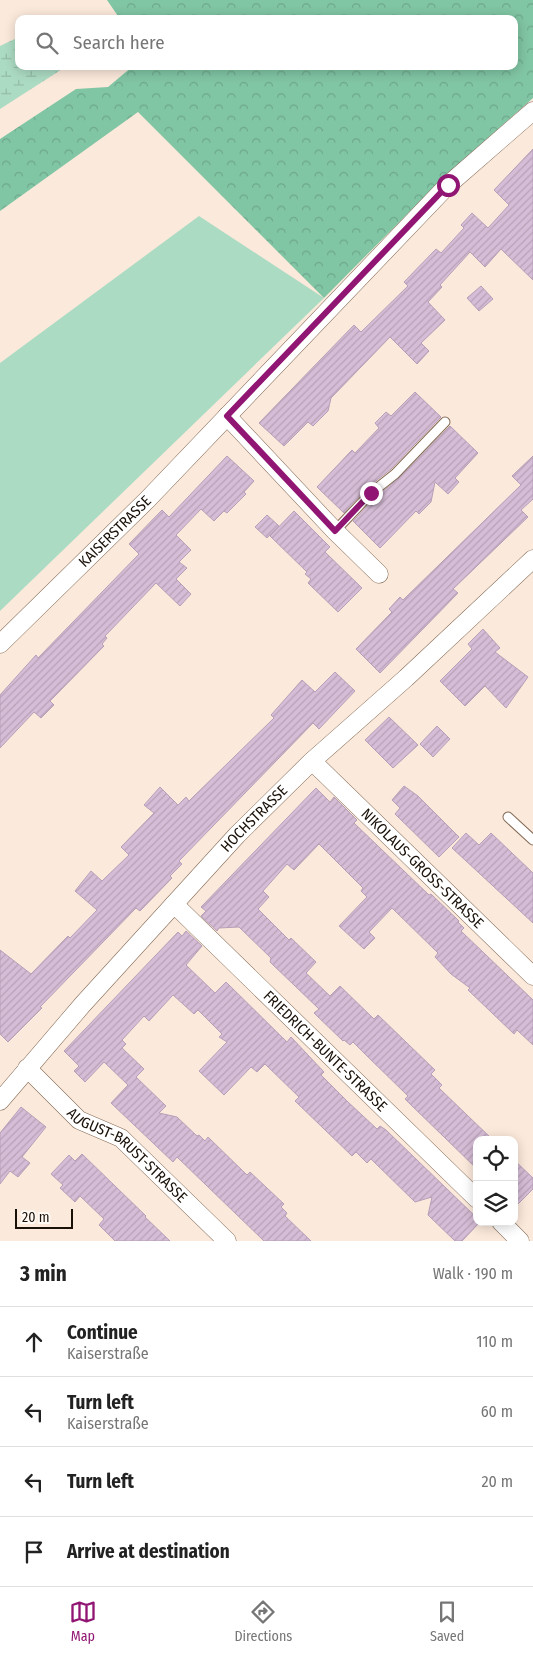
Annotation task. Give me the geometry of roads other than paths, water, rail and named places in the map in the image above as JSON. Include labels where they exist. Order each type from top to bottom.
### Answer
[{"type":"street","name":"KAISERSTRASSE","points":[[0,644],[148,499],[448,185],[533,111]]},
{"type":"street","points":[[227,416],[335,531],[379,574]]},
{"type":"street","name":"HOCHSTRASSE","points":[[0,1101],[27,1068],[237,835],[312,761],[406,678],[533,560]]},
{"type":"street","name":"NIKOLAUS-GROSS-STRASSE","points":[[312,761],[533,976]]},
{"type":"street","name":"FRIEDRICH-BUNTE-STRASSE","points":[[174,904],[473,1195]]},
{"type":"street","name":"AUGUST-BRUST-STRASSE","points":[[27,1068],[79,1120],[121,1138],[227,1241]]},
{"type":"street","points":[[505,1226],[521,1241],[533,1232]]},
{"type":"lane","points":[[335,531],[371,493],[395,474],[445,422]]},
{"type":"lane","points":[[508,817],[533,840]]}]
